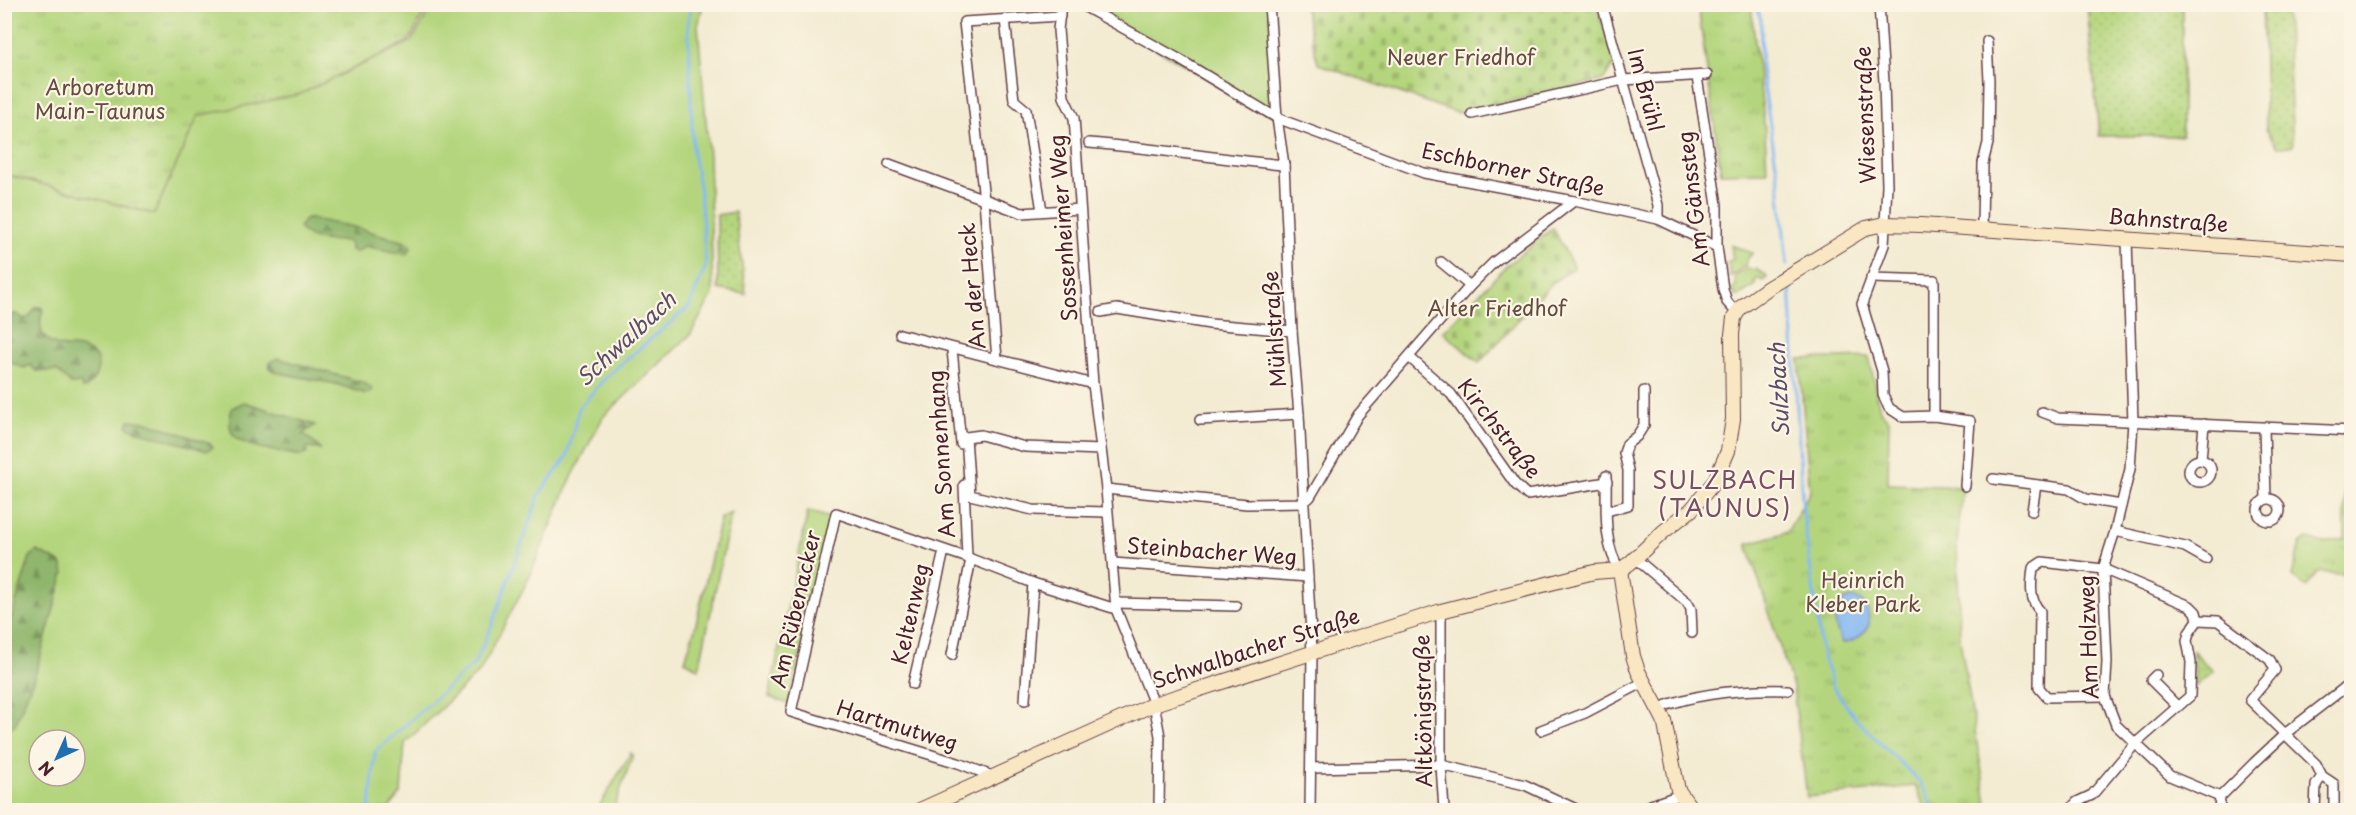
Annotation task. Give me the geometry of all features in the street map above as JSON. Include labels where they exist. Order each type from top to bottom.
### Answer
[{"type":"street","name":"Sossenheimer Weg","points":[[1061,4],[1058,30],[1064,96],[1074,117],[1093,384],[1106,489],[1116,606],[1154,704],[1160,736],[1159,810]]},
{"type":"street","name":"Eschborner Straße","points":[[1080,4],[1177,58],[1277,118],[1424,172],[1658,219],[1717,247]]},
{"type":"street","name":"Mühlstraße","points":[[1269,4],[1277,118],[1284,165],[1312,652],[1310,810]]},
{"type":"street","name":"Im Brühl","points":[[1602,4],[1658,205],[1658,219]]},
{"type":"street","name":"Wiesenstraße","points":[[1879,4],[1887,185],[1884,245],[1862,304],[1882,371],[1884,400],[1893,412],[1903,417],[1934,416],[1970,422],[1965,486]]},
{"type":"street","points":[[889,164],[984,200],[964,22],[1060,16]]},
{"type":"street","points":[[1005,19],[1014,100],[1026,110],[1042,211]]},
{"type":"street","points":[[1982,229],[1983,163],[1988,132],[1987,41]]},
{"type":"street","points":[[1472,114],[1623,80],[1707,75]]},
{"type":"street","name":"Am Gänssteg","points":[[1696,77],[1717,205],[1717,247],[1723,290],[1727,302],[1737,313]]},
{"type":"street","points":[[1089,143],[1284,165]]},
{"type":"street","name":"An der Heck","points":[[997,359],[984,200],[1022,213],[1080,209]]},
{"type":"street","points":[[1106,489],[1247,504],[1303,503],[1310,497],[1358,416],[1470,286],[1494,262],[1574,201]]},
{"type":"street","name":"Bahnstraße","points":[[1737,313],[1757,295],[1851,237],[1866,228],[1885,224],[2352,255]]},
{"type":"street","name":"Am Holzweg","points":[[2127,240],[2133,422],[2130,469],[2103,569],[2107,662],[2105,696],[2115,724],[2170,776],[2220,797]]},
{"type":"street","points":[[1441,262],[1470,286]]},
{"type":"street","points":[[1871,278],[1934,280],[1934,416]]},
{"type":"street","points":[[1101,312],[1117,309],[1210,324],[1292,332]]},
{"type":"street","points":[[1620,570],[1636,559],[1699,501],[1723,464],[1733,419],[1732,334],[1737,313]]},
{"type":"street","points":[[900,334],[1093,384]]},
{"type":"street","name":"Am Sonnenhang","points":[[952,348],[963,459],[969,558]]},
{"type":"street","name":"Kirchstraße","points":[[1409,357],[1451,394],[1483,441],[1504,464],[1515,484],[1527,495],[1606,479],[1607,511]]},
{"type":"street","points":[[1644,391],[1644,425],[1637,436],[1627,444],[1624,453],[1628,470],[1628,505],[1607,511],[1607,524],[1611,556],[1620,570],[1631,646],[1638,670],[1659,708],[1667,730],[1680,795],[1692,810]]},
{"type":"street","points":[[2042,412],[2058,418],[2352,431]]},
{"type":"street","points":[[1200,420],[1299,414]]},
{"type":"street","points":[[2201,460],[2204,424]]},
{"type":"street","points":[[2264,428],[2266,499]]},
{"type":"street","points":[[1101,450],[1025,447],[981,435],[966,437],[970,495],[1033,510],[1107,512]]},
{"type":"street","points":[[1993,479],[2069,489],[2086,499],[2121,505]]},
{"type":"street","points":[[2032,512],[2036,485]]},
{"type":"street","name":"Keltenweg","points":[[836,513],[969,558],[1033,583],[1116,606]]},
{"type":"street","name":"Am Rübenacker","points":[[791,712],[836,513]]},
{"type":"street","points":[[2115,531],[2185,547],[2206,559]]},
{"type":"street","name":"Keltenweg","points":[[914,684],[944,551]]},
{"type":"street","points":[[952,655],[969,558]]},
{"type":"street","points":[[1636,559],[1687,602],[1691,609],[1692,633]]},
{"type":"street","points":[[2070,810],[2077,802],[2092,795],[2104,784],[2135,744],[2190,696],[2191,662],[2187,641],[2189,633],[2198,620],[2196,612],[2190,606],[2103,569],[2042,562],[2033,568],[2031,583],[2033,604],[2040,611],[2039,687],[2047,697],[2105,696]]},
{"type":"street","name":"Steinbacher Weg","points":[[1113,563],[1308,577]]},
{"type":"street","name":"Schwalbacher Straße","points":[[920,810],[1154,704],[1441,611],[1594,572],[1620,570]]},
{"type":"street","points":[[1025,700],[1033,583]]},
{"type":"street","points":[[1116,606],[1236,606]]},
{"type":"street","name":"Altkönigstraße","points":[[1441,611],[1441,765],[1444,810]]},
{"type":"street","points":[[2198,620],[2218,621],[2270,660],[2275,670],[2250,700],[2316,764],[2322,776],[2332,781],[2335,787],[2334,810]]},
{"type":"street","points":[[2156,675],[2151,680],[2177,706]]},
{"type":"street","points":[[1541,730],[1585,713],[1644,682]]},
{"type":"street","points":[[2219,810],[2220,797],[2286,733],[2352,682]]},
{"type":"street","points":[[1659,708],[1705,696],[1751,689],[1788,690]]},
{"type":"street","name":"Hartmutweg","points":[[791,712],[958,763],[992,776]]},
{"type":"street","points":[[1311,768],[1441,765],[1525,785],[1578,810]]},
{"type":"street","points":[[2315,810],[2315,788],[2322,776]]},
{"type":"street","points":[[1642,810],[1680,795]]},
{"type":"green space","name":"Arboretum Main-Taunus","points":[[4,5],[429,5],[409,41],[300,94],[198,116],[154,214],[5,174]]},
{"type":"green space","points":[[433,5],[703,5],[698,26],[709,157],[713,294],[690,335],[603,417],[568,485],[527,582],[480,671],[405,743],[401,793],[388,810],[5,810],[4,174],[154,214],[198,115],[300,94],[411,42]]},
{"type":"green space","points":[[1080,5],[1269,5],[1277,118]]},
{"type":"green space","name":"Neuer Friedhof","points":[[1304,5],[1597,5],[1615,63],[1603,80],[1457,113],[1318,64]]},
{"type":"green space","points":[[1698,5],[1751,5],[1765,131],[1767,172],[1721,173]]},
{"type":"green space","points":[[2087,5],[2182,5],[2182,136],[2099,136]]},
{"type":"green space","points":[[2262,5],[2286,5],[2293,146],[2277,147],[2266,129]]},
{"type":"green space","points":[[735,212],[746,294],[718,289],[717,215]]},
{"type":"green space","points":[[307,218],[354,227],[409,243],[411,247],[408,253],[404,254],[365,246],[356,252],[351,250],[351,245],[347,241],[320,240],[308,236],[299,227]]},
{"type":"green space","name":"Alter Friedhof","points":[[1553,228],[1574,268],[1553,282],[1479,363],[1443,332],[1505,267]]},
{"type":"green space","points":[[1731,245],[1752,253],[1746,265],[1730,277],[1728,261],[1733,260]]},
{"type":"green space","points":[[1748,268],[1756,269],[1767,278],[1763,281],[1759,278],[1754,282],[1756,285],[1735,296],[1732,289],[1736,287],[1735,276]]},
{"type":"green space","points":[[36,307],[41,307],[43,310],[40,323],[46,339],[64,347],[81,348],[95,356],[97,372],[86,388],[82,388],[81,383],[71,384],[57,371],[36,371],[30,365],[24,368],[10,362],[5,363],[5,330],[12,314],[17,314],[24,319],[29,317]]},
{"type":"green space","name":"Heinrich Kleber Park","points":[[1869,357],[1880,411],[1889,420],[1888,484],[1963,487],[1957,543],[1960,639],[1988,810],[1926,810],[1915,786],[1807,797],[1793,687],[1747,544],[1787,532],[1810,492],[1799,359]]},
{"type":"green space","points":[[277,358],[361,382],[371,387],[372,391],[366,394],[336,384],[275,372],[269,368],[270,363]]},
{"type":"green space","points":[[244,402],[315,425],[303,434],[320,449],[307,448],[307,453],[301,456],[255,447],[239,440],[231,430],[230,422],[232,408]]},
{"type":"green space","points":[[129,420],[148,422],[213,447],[207,451],[141,432],[127,426]]},
{"type":"green space","points":[[2344,432],[2351,433],[2351,575],[2317,572],[2307,587],[2292,577],[2300,544],[2307,539],[2323,543],[2345,539]]},
{"type":"green space","points":[[808,511],[830,518],[789,704],[769,697]]},
{"type":"green space","points":[[731,513],[699,669],[685,661],[695,628],[720,518]]},
{"type":"green space","points":[[37,551],[61,563],[64,573],[36,672],[15,725],[5,732],[5,638],[30,557]]},
{"type":"green space","points":[[2193,651],[2213,671],[2196,686]]},
{"type":"green space","points":[[631,753],[633,755],[613,810],[597,810]]},
{"type":"water","points":[[1853,597],[1867,608],[1869,625],[1858,638],[1842,643],[1835,616],[1840,605]]},
{"type":"waterway","name":"Schwalbach","points":[[366,810],[370,806],[375,752],[475,663],[492,625],[540,493],[567,457],[579,408],[608,375],[689,307],[706,266],[700,192],[693,153],[688,19],[692,4]]},
{"type":"waterway","name":"Sulzbach","points":[[1756,4],[1761,20],[1761,68],[1779,183],[1787,265]]},
{"type":"waterway","name":"Sulzbach","points":[[1790,286],[1803,513],[1822,653],[1833,687],[1855,718],[1920,782],[1935,810]]},
{"type":"district","name":"SULZBACH (TAUNUS)","points":[[1725,495]]}]
